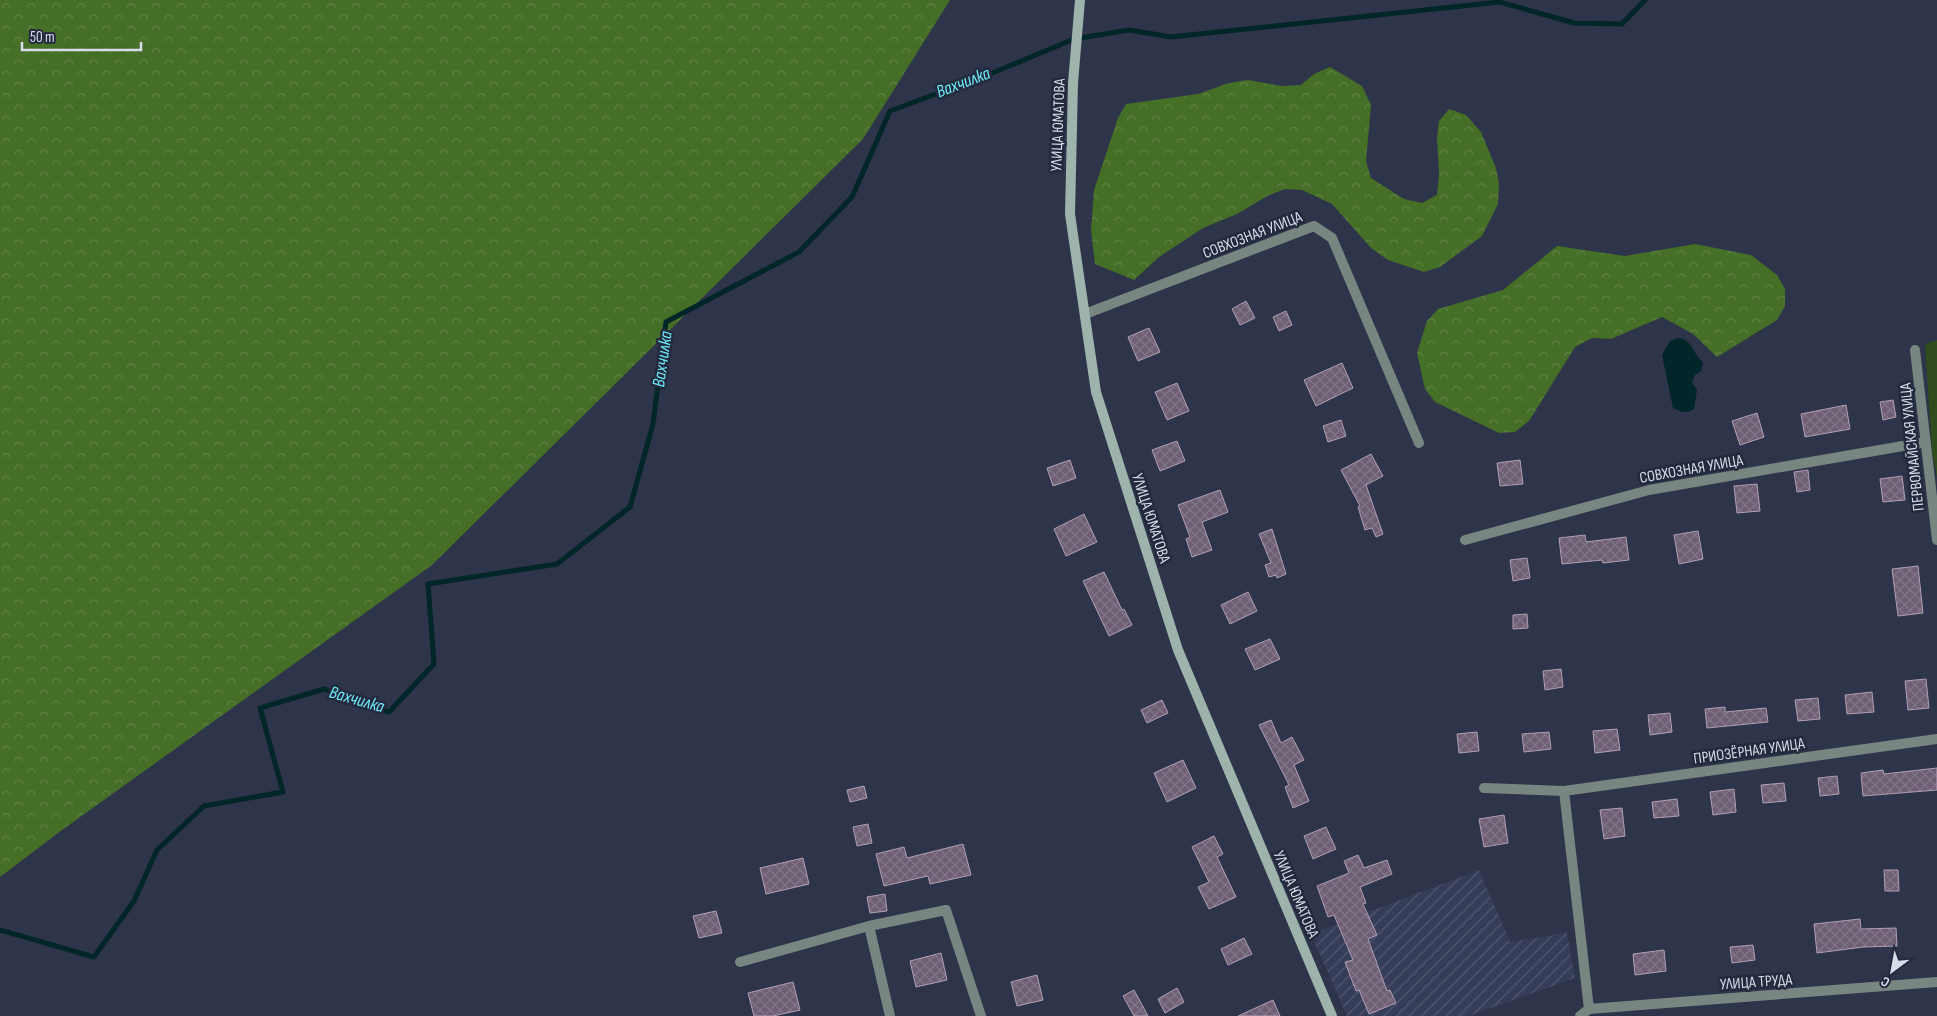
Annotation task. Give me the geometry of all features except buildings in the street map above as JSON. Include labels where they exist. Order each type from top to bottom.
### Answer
[{"type":"main road","name":"УЛИЦА ЮМАТОВА","points":[[1080,2],[1073,83],[1070,214],[1096,392],[1178,650],[1332,1016]]},
{"type":"street","name":"СОВХОЗНАЯ УЛИЦА","points":[[1084,314],[1314,226],[1332,238],[1419,443]]},
{"type":"street","name":"ПЕРВОМАЙСКАЯ УЛИЦА","points":[[1916,350],[1937,540]]},
{"type":"street","name":"СОВХОЗНАЯ УЛИЦА","points":[[1465,540],[1649,490],[1926,442]]},
{"type":"street","name":"ПРИОЗЁРНАЯ УЛИЦА","points":[[1484,788],[1564,791],[1937,739]]},
{"type":"street","points":[[1564,791],[1589,1009],[1580,1016]]},
{"type":"street","points":[[740,962],[869,926],[946,910],[981,1016]]},
{"type":"street","points":[[869,926],[890,1016]]},
{"type":"street","name":"УЛИЦА ТРУДА","points":[[1589,1009],[1937,982]]},
{"type":"shaded area","points":[[1677,338],[1686,340],[1703,362],[1701,371],[1695,375],[1692,382],[1697,390],[1694,409],[1686,412],[1673,408],[1662,355],[1670,341]]},
{"type":"shaded area","points":[[1479,870],[1510,942],[1567,933],[1575,978],[1469,1016],[1347,1016],[1311,934]]},
{"type":"green space","points":[[0,0],[950,0],[863,139],[432,565],[62,830],[0,877]]},
{"type":"green space","points":[[1330,67],[1362,86],[1371,105],[1366,161],[1371,178],[1404,199],[1422,203],[1437,195],[1439,174],[1437,138],[1439,121],[1449,109],[1466,115],[1481,132],[1496,168],[1499,184],[1498,204],[1482,236],[1440,267],[1424,272],[1388,260],[1371,248],[1332,204],[1302,190],[1285,189],[1269,195],[1237,214],[1203,228],[1159,257],[1134,280],[1095,264],[1091,230],[1094,190],[1118,118],[1126,104],[1198,94],[1229,83],[1248,80],[1282,86],[1301,85],[1314,74]]},
{"type":"green space","points":[[1695,244],[1751,255],[1777,275],[1785,289],[1785,306],[1777,320],[1717,357],[1693,334],[1662,317],[1611,339],[1592,338],[1575,347],[1529,421],[1515,432],[1499,433],[1435,402],[1425,389],[1417,353],[1427,321],[1438,309],[1503,290],[1557,246],[1625,256]]},
{"type":"green space","points":[[1937,340],[1937,477],[1932,451],[1925,344]]},
{"type":"waterway","name":"Вахчилка","points":[[0,930],[94,957],[134,901],[157,850],[204,806],[283,792],[260,708],[324,689],[389,712],[434,664],[428,584],[557,564],[630,507],[653,424],[666,322],[799,252],[852,197],[890,111],[995,72],[1074,39],[1129,30],[1171,37],[1500,2],[1574,23],[1622,24],[1645,0]]}]
